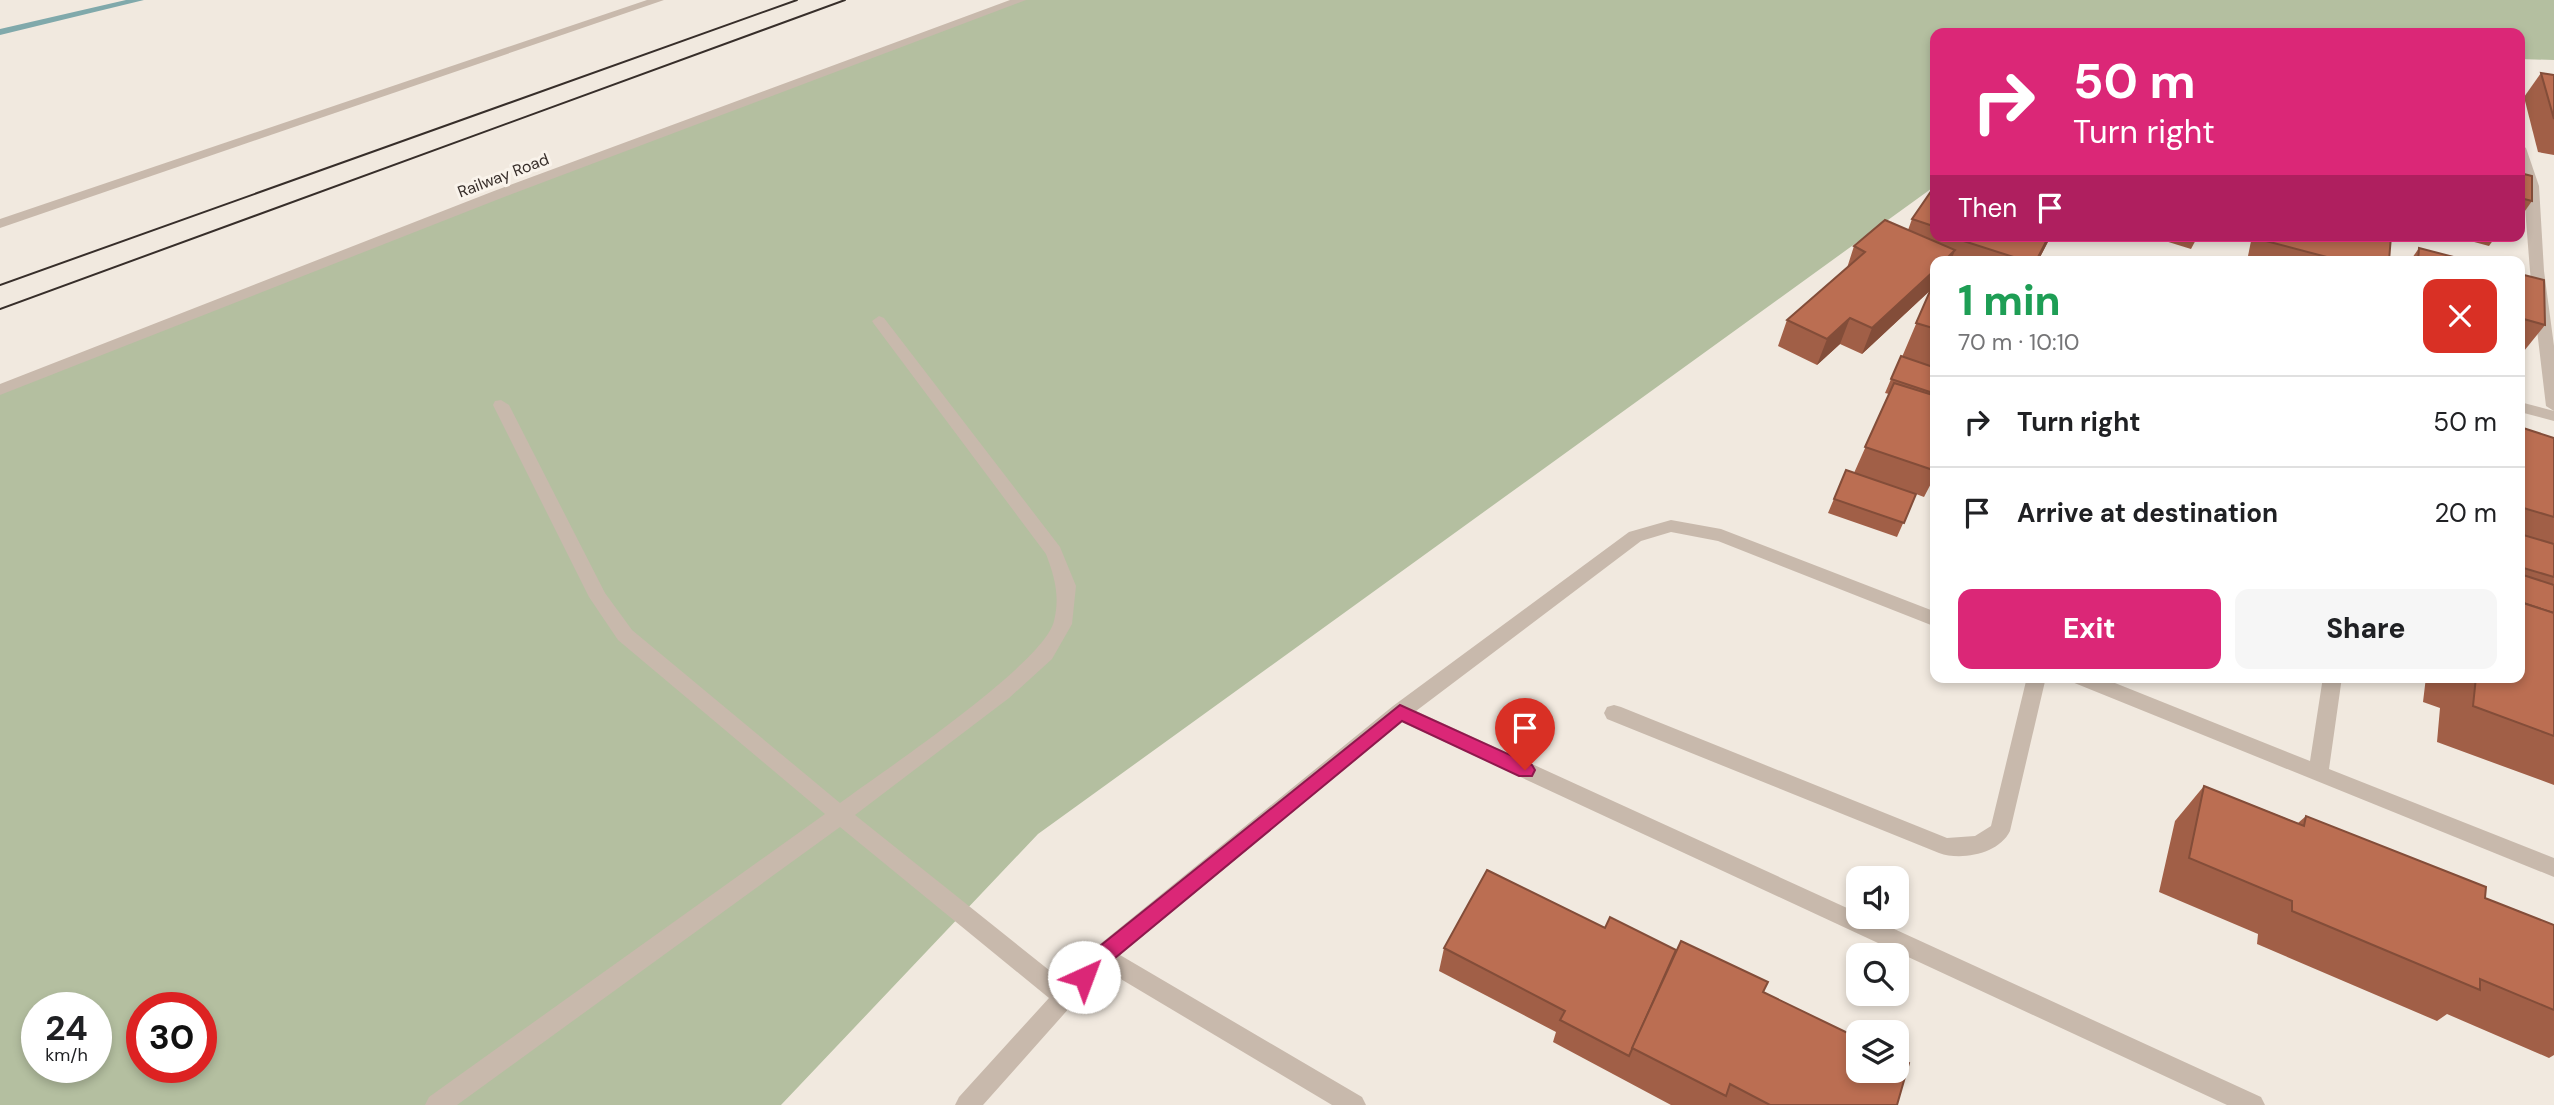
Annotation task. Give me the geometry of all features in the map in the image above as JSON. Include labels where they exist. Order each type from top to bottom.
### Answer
[{"type":"street","points":[[0,224],[658,0]]},
{"type":"street","name":"Railway Road","points":[[0,390],[499,194],[1020,0]]},
{"type":"street","points":[[2525,164],[2532,186],[2537,271],[2554,406]]},
{"type":"street","points":[[437,1105],[840,815],[1002,693],[1045,654],[1063,624],[1066,586],[1054,552],[879,321]]},
{"type":"street","points":[[501,405],[598,597],[625,635],[840,815],[1066,998]]},
{"type":"street","points":[[2525,408],[2554,416]]},
{"type":"street","points":[[967,1105],[1102,956],[1400,712],[1634,536],[1671,526],[1721,535],[1930,618]]},
{"type":"street","points":[[1614,713],[1947,847],[1979,845],[2000,831],[2036,683]]},
{"type":"street","points":[[2094,683],[2554,868]]},
{"type":"street","points":[[2318,772],[2332,683]]},
{"type":"street","points":[[1400,712],[2253,1105]]},
{"type":"street","points":[[1102,956],[1354,1105]]},
{"type":"green space","points":[[1020,0],[2554,0],[2554,60],[2525,59],[2525,28],[1930,28],[1930,190],[1038,834],[781,1105],[0,1105],[0,390],[499,194]]},
{"type":"building","points":[[2541,73],[2554,75],[2554,119]]},
{"type":"building","points":[[2525,174],[2532,176],[2532,201],[2525,199]]},
{"type":"building","points":[[1930,193],[1930,225],[1912,219]]},
{"type":"building","points":[[1885,220],[1930,239],[1930,242],[1955,250],[1949,256],[1930,256],[1930,275],[1872,328],[1850,318],[1827,339],[1787,320],[1865,252],[1854,246]]},
{"type":"building","points":[[1967,242],[2046,242],[2039,256],[2010,256]]},
{"type":"building","points":[[2270,242],[2391,242],[2389,256],[2323,256]]},
{"type":"building","points":[[2419,248],[2450,256],[2418,256]]},
{"type":"building","points":[[2525,275],[2544,280],[2545,325],[2525,319]]},
{"type":"building","points":[[1930,291],[1930,327],[1916,323]]},
{"type":"building","points":[[1901,356],[1930,366],[1930,392],[1891,379]]},
{"type":"building","points":[[1894,383],[1930,394],[1930,469],[1865,447]]},
{"type":"building","points":[[2525,429],[2554,438],[2554,517],[2525,508]]},
{"type":"building","points":[[1846,470],[1916,494],[1904,523],[1834,499]]},
{"type":"building","points":[[2525,535],[2554,544],[2554,577],[2525,568]]},
{"type":"building","points":[[2525,576],[2554,585],[2554,613],[2525,604]]},
{"type":"building","points":[[2525,604],[2554,613],[2554,736],[2473,706],[2475,683],[2525,683]]},
{"type":"building","points":[[2204,786],[2304,826],[2306,816],[2486,887],[2485,898],[2554,925],[2554,1010],[2480,979],[2480,990],[2292,911],[2292,901],[2189,858]]},
{"type":"building","points":[[1487,870],[1605,928],[1610,917],[1676,950],[1629,1056],[1560,1020],[1565,1011],[1444,948]]},
{"type":"building","points":[[1681,941],[1768,982],[1763,992],[1846,1032],[1846,1083],[1903,1083],[1897,1105],[1770,1105],[1730,1084],[1726,1096],[1632,1048]]},
{"type":"waterway","points":[[0,32],[139,0]]},
{"type":"tram line","points":[[0,285],[797,0]]},
{"type":"tram line","points":[[0,309],[845,0]]},
{"type":"route","points":[[1084,977],[1102,956],[1400,712],[1525,770]]}]
